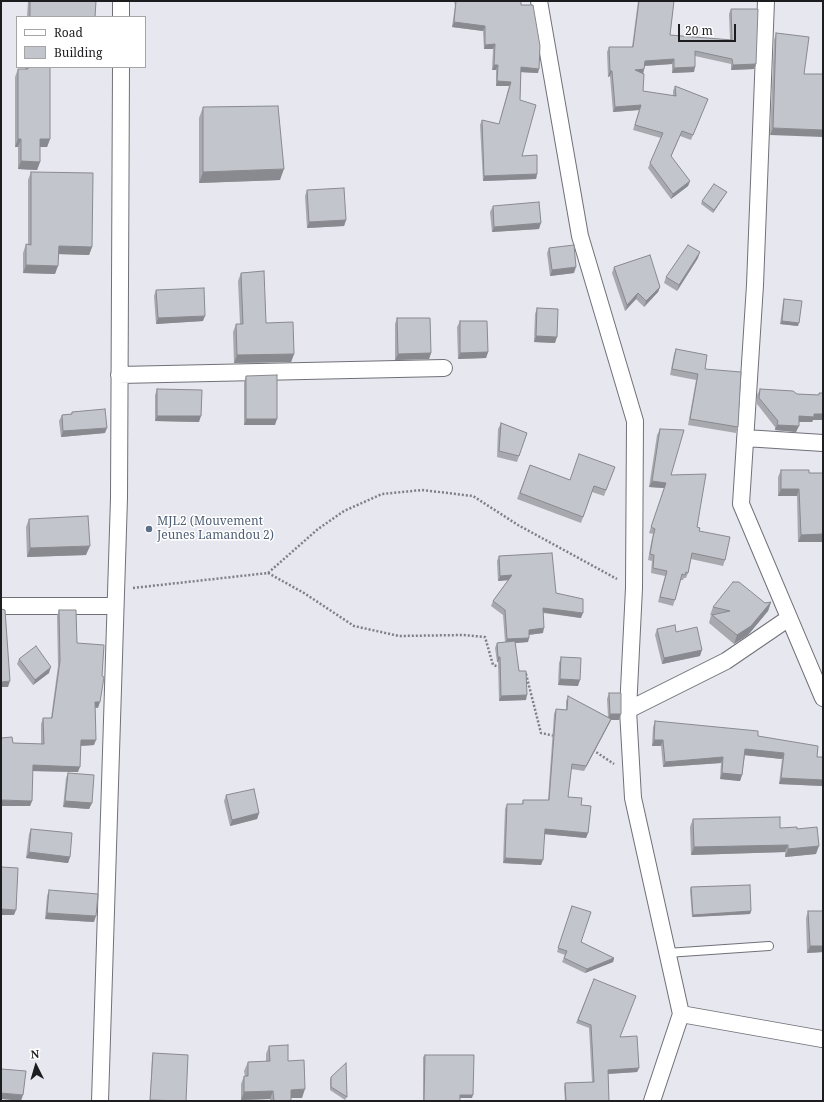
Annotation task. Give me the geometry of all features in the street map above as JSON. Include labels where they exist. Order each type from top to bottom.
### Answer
[{"type":"street","points":[[121,1],[121,16]]},
{"type":"street","points":[[539,1],[580,236],[635,421],[634,588],[628,710],[631,776],[633,798],[681,1014],[652,1101]]},
{"type":"street","points":[[766,1],[755,286],[741,504],[823,698]]},
{"type":"street","points":[[100,1101],[118,498],[121,68]]},
{"type":"street","points":[[119,375],[444,368]]},
{"type":"street","points":[[745,438],[823,443]]},
{"type":"street","points":[[1,606],[115,598]]},
{"type":"street","points":[[628,710],[726,661],[789,618]]},
{"type":"street","points":[[681,1014],[822,1039]]},
{"type":"lane","points":[[667,953],[768,946]]},
{"type":"path","points":[[268,573],[318,529],[344,511],[382,494],[422,490],[474,496],[518,525],[634,588]]},
{"type":"path","points":[[115,598],[245,575],[268,573],[304,593],[354,626],[399,636],[463,635],[485,637],[493,665],[506,668]]},
{"type":"path","points":[[519,672],[526,674],[541,732],[555,736]]},
{"type":"path","points":[[589,747],[631,776]]},
{"type":"building","points":[[30,1],[96,1],[95,16],[30,16]]},
{"type":"building","points":[[456,1],[521,1],[521,5],[533,5],[540,46],[539,69],[521,67],[520,100],[536,105],[522,156],[537,155],[537,174],[484,176],[482,120],[499,124],[511,82],[497,81],[498,65],[494,65],[495,44],[485,45],[485,26],[454,22]]},
{"type":"building","points":[[639,1],[674,1],[670,35],[732,40],[731,9],[758,9],[756,64],[733,65],[732,59],[695,51],[695,67],[674,68],[674,59],[645,61],[644,69],[635,70],[644,74],[643,91],[676,96],[675,86],[708,99],[693,135],[682,131],[671,156],[690,181],[673,194],[650,163],[663,133],[635,125],[641,105],[615,107],[612,71],[610,71],[609,47],[633,47]]},
{"type":"building","points":[[776,33],[809,37],[804,74],[823,74],[823,130],[773,128]]},
{"type":"building","points":[[50,68],[50,139],[40,139],[40,162],[21,161],[21,139],[18,139],[18,69]]},
{"type":"building","points":[[278,106],[284,169],[203,172],[203,107]]},
{"type":"building","points":[[31,172],[93,173],[92,247],[59,246],[58,266],[26,265],[26,244],[31,245]]},
{"type":"building","points":[[714,184],[727,192],[714,210],[702,201]]},
{"type":"building","points":[[344,188],[346,220],[309,222],[307,190]]},
{"type":"building","points":[[539,202],[541,223],[494,227],[493,206]]},
{"type":"building","points":[[574,245],[576,267],[552,270],[549,248]]},
{"type":"building","points":[[688,245],[700,252],[679,285],[666,277]]},
{"type":"building","points":[[650,255],[660,287],[646,301],[638,293],[627,305],[614,267]]},
{"type":"building","points":[[264,271],[266,323],[293,322],[294,354],[237,355],[236,324],[243,324],[241,273]]},
{"type":"building","points":[[204,288],[205,316],[158,318],[156,290]]},
{"type":"building","points":[[784,299],[802,301],[799,323],[782,321]]},
{"type":"building","points":[[537,308],[558,309],[557,337],[536,336]]},
{"type":"building","points":[[397,318],[430,318],[431,353],[398,354]]},
{"type":"building","points":[[460,321],[487,321],[488,352],[460,353]]},
{"type":"building","points":[[676,349],[707,355],[705,369],[741,372],[738,427],[690,419],[698,374],[672,369]]},
{"type":"building","points":[[277,375],[277,419],[246,419],[246,376]]},
{"type":"building","points":[[157,389],[202,390],[201,416],[157,416]]},
{"type":"building","points":[[760,389],[793,391],[797,394],[819,395],[819,393],[823,393],[823,414],[814,414],[814,417],[799,416],[799,426],[777,425],[778,421],[759,398]]},
{"type":"building","points":[[105,409],[107,428],[63,431],[62,415],[72,414],[72,412]]},
{"type":"building","points":[[501,423],[527,433],[519,456],[499,451]]},
{"type":"building","points":[[660,429],[684,430],[671,475],[706,474],[697,527],[700,528],[699,531],[730,537],[725,560],[692,553],[688,573],[686,572],[685,575],[682,574],[675,600],[660,597],[667,571],[653,568],[654,555],[650,554],[655,529],[651,527],[666,483],[652,481]]},
{"type":"building","points":[[579,454],[615,467],[606,490],[594,486],[583,517],[520,493],[530,465],[570,480]]},
{"type":"building","points":[[781,470],[809,470],[809,473],[823,473],[823,534],[801,535],[799,489],[781,489]]},
{"type":"building","points":[[88,516],[90,546],[30,548],[29,519]]},
{"type":"building","points":[[552,553],[556,593],[583,599],[583,613],[543,608],[544,628],[529,630],[529,638],[507,639],[505,610],[493,601],[512,575],[500,576],[499,556]]},
{"type":"building","points":[[733,582],[739,582],[765,603],[771,602],[751,626],[737,635],[712,615],[730,611],[713,607]]},
{"type":"building","points":[[1,609],[5,610],[10,681],[1,682]]},
{"type":"building","points":[[59,610],[76,610],[77,643],[104,645],[102,676],[104,677],[100,702],[95,702],[96,740],[81,740],[80,767],[33,765],[32,801],[1,800],[1,738],[12,737],[13,743],[44,744],[43,718],[52,718],[60,661]]},
{"type":"building","points":[[675,625],[676,632],[697,627],[702,650],[664,658],[657,629]]},
{"type":"building","points":[[515,641],[519,671],[526,671],[527,695],[501,696],[500,657],[498,657],[497,643]]},
{"type":"building","points":[[36,646],[51,667],[35,680],[19,659]]},
{"type":"building","points":[[561,657],[581,658],[580,680],[560,679]]},
{"type":"building","points":[[609,693],[621,693],[621,714],[610,714]]},
{"type":"building","points":[[568,696],[611,719],[586,766],[572,764],[568,797],[582,798],[581,805],[591,806],[588,833],[545,829],[543,860],[505,858],[507,804],[523,804],[523,800],[549,800],[556,709],[567,710]]},
{"type":"building","points":[[655,721],[758,731],[758,736],[818,746],[817,757],[823,757],[823,780],[781,778],[784,753],[745,749],[742,775],[722,773],[723,757],[665,762],[663,740],[654,740]]},
{"type":"building","points":[[68,773],[94,775],[92,803],[65,801]]},
{"type":"building","points":[[254,789],[259,813],[232,820],[226,795]]},
{"type":"building","points":[[780,817],[780,828],[797,827],[797,829],[817,827],[819,846],[788,849],[788,845],[694,847],[693,819]]},
{"type":"building","points":[[31,829],[72,833],[70,857],[29,852]]},
{"type":"building","points":[[1,867],[18,868],[16,910],[1,909]]},
{"type":"building","points":[[750,885],[751,911],[693,915],[691,887]]},
{"type":"building","points":[[49,890],[98,894],[96,916],[47,913]]},
{"type":"building","points":[[572,906],[591,912],[581,942],[614,958],[587,969],[564,958],[567,951],[558,948]]},
{"type":"building","points":[[808,911],[823,911],[823,946],[810,946]]},
{"type":"building","points":[[594,979],[636,996],[620,1037],[637,1036],[639,1068],[608,1070],[609,1101],[566,1101],[565,1083],[594,1082],[591,1025],[578,1020]]},
{"type":"building","points":[[288,1045],[288,1061],[304,1060],[305,1089],[291,1090],[291,1101],[274,1101],[273,1091],[244,1092],[244,1076],[248,1076],[248,1062],[270,1061],[269,1046]]},
{"type":"building","points":[[153,1053],[188,1055],[186,1101],[150,1100]]},
{"type":"building","points":[[425,1055],[474,1055],[473,1095],[460,1095],[460,1101],[424,1101]]},
{"type":"building","points":[[346,1063],[347,1097],[331,1087],[331,1077]]},
{"type":"building","points":[[1,1069],[26,1071],[23,1095],[1,1093]]},
{"type":"place","name":"MJL2 (Mouvement Jeunes Lamandou 2)","points":[[149,529]]}]
